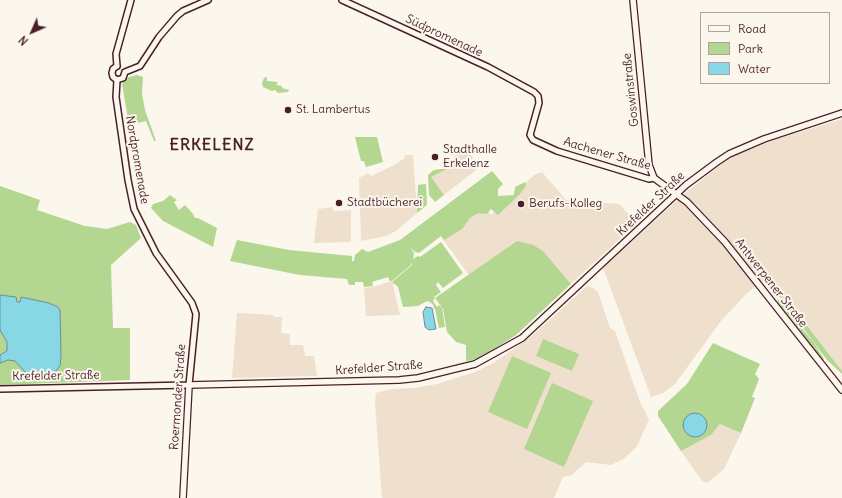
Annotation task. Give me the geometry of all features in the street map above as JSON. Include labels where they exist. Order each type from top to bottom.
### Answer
[{"type":"main road","name":"Goswinstraße","points":[[633,0],[649,165],[654,178]]},
{"type":"main road","name":"Krefelder Straße","points":[[189,385],[399,380],[418,378],[475,364],[522,338],[677,194],[729,154],[764,139],[842,113]]},
{"type":"main road","name":"Aachener Straße","points":[[654,178],[677,194]]},
{"type":"main road","name":"Antwerpener Straße","points":[[677,194],[695,210],[725,242],[842,390]]},
{"type":"main road","name":"Roermonder Straße","points":[[183,498],[189,385]]},
{"type":"street","points":[[117,66],[116,54],[131,0]]},
{"type":"street","points":[[117,66],[113,69],[112,73],[113,77],[117,80],[123,78],[126,72],[138,68],[172,20],[183,11],[208,0]]},
{"type":"street","name":"Südpromenade","points":[[342,0],[488,67],[536,94],[539,99],[538,108],[530,135]]},
{"type":"street","points":[[117,66],[122,67],[126,72]]},
{"type":"street","name":"Nordpromenade","points":[[117,80],[116,97],[134,209],[156,253],[190,299]]},
{"type":"street","name":"Aachener Straße","points":[[530,135],[537,142],[557,151],[649,179],[654,178]]},
{"type":"street","name":"Roermonder Straße","points":[[189,385],[196,318],[194,306],[190,299]]},
{"type":"street","name":"Krefelder Straße","points":[[0,389],[189,385]]},
{"type":"shaded area","points":[[842,119],[842,371],[769,277],[747,293],[721,321],[675,384],[663,393],[651,397],[603,268],[683,195],[729,158],[777,139]]},
{"type":"shaded area","points":[[456,150],[471,153],[476,170],[444,195],[430,177],[455,165]]},
{"type":"shaded area","points":[[404,155],[413,155],[417,213],[396,231],[386,236],[361,241],[359,178],[368,173],[371,176],[394,165],[405,158]]},
{"type":"shaded area","points":[[542,172],[566,200],[619,204],[637,223],[571,284],[543,251],[517,241],[469,275],[442,238],[484,205],[491,215],[534,175]]},
{"type":"shaded area","points":[[333,207],[333,211],[351,210],[351,242],[314,243],[318,209]]},
{"type":"shaded area","points":[[392,281],[400,315],[366,316],[364,288]]},
{"type":"shaded area","points":[[587,286],[598,292],[610,328],[615,331],[640,402],[649,420],[637,446],[625,458],[611,465],[586,462],[572,475],[563,477],[554,498],[382,498],[375,403],[376,393],[391,389],[414,388],[437,384],[475,372],[495,362],[533,335]]},
{"type":"shaded area","points":[[237,313],[274,315],[274,317],[282,317],[281,333],[290,334],[290,345],[303,345],[305,356],[314,356],[317,376],[232,378]]},
{"type":"shaded area","points":[[720,424],[741,433],[724,469],[707,483],[702,481],[681,451],[711,435]]},
{"type":"green space","points":[[137,75],[143,77],[142,94],[145,110],[156,141],[154,141],[146,121],[129,125],[122,84],[129,77]]},
{"type":"green space","points":[[267,77],[267,81],[278,82],[276,85],[282,86],[282,88],[289,90],[288,92],[278,93],[275,90],[272,91],[263,87],[262,83],[264,78]]},
{"type":"green space","points":[[355,137],[377,137],[383,162],[366,167],[364,161],[361,161]]},
{"type":"green space","points":[[449,168],[431,177],[444,195],[435,202],[429,195],[428,175],[434,170]]},
{"type":"green space","points":[[492,171],[503,184],[498,189],[498,196],[514,195],[515,187],[525,182],[526,186],[520,194],[498,215],[491,209],[487,214],[478,213],[470,218],[462,229],[444,240],[441,236],[419,253],[415,252],[410,247],[414,253],[413,259],[418,256],[420,257],[441,242],[463,273],[443,288],[438,282],[436,285],[441,292],[434,297],[435,298],[433,301],[437,307],[439,305],[442,308],[445,327],[439,328],[434,306],[430,302],[427,301],[418,306],[403,307],[398,287],[392,282],[412,265],[412,262],[411,265],[392,281],[390,281],[388,277],[372,282],[373,286],[364,287],[363,282],[355,282],[355,285],[349,285],[347,279],[300,275],[230,261],[237,240],[289,250],[352,256],[352,261],[354,261],[355,255],[362,249],[368,252],[400,240]]},
{"type":"green space","points":[[426,184],[427,205],[417,213],[418,185]]},
{"type":"green space","points":[[0,186],[40,200],[37,210],[85,226],[107,229],[130,222],[136,225],[141,238],[111,265],[113,328],[130,328],[130,380],[0,385]]},
{"type":"green space","points":[[170,195],[177,200],[174,202],[179,210],[185,205],[195,218],[198,218],[217,228],[213,247],[163,221],[151,208],[153,204],[163,201]]},
{"type":"green space","points":[[517,241],[533,245],[543,251],[571,284],[516,335],[478,359],[466,361],[466,345],[456,342],[447,332],[443,309],[435,298]]},
{"type":"green space","points":[[780,291],[842,371],[842,374],[827,360],[779,296]]},
{"type":"green space","points":[[777,298],[814,343],[824,359],[823,360],[779,304]]},
{"type":"green space","points":[[543,339],[579,354],[572,371],[536,356]]},
{"type":"green space","points":[[713,343],[760,364],[755,374],[759,379],[752,397],[755,398],[741,433],[720,424],[711,435],[681,451],[658,416],[658,411],[687,384]]},
{"type":"green space","points":[[512,356],[551,373],[527,429],[488,412]]},
{"type":"green space","points":[[552,383],[593,401],[564,467],[524,449]]},
{"type":"water","points":[[0,295],[16,297],[17,302],[20,302],[21,297],[49,303],[58,307],[60,310],[61,356],[60,366],[54,373],[47,376],[37,375],[25,372],[15,361],[8,360],[0,363],[0,355],[7,351],[7,342],[0,330]]},
{"type":"water","points":[[426,307],[432,308],[436,329],[429,330],[425,327],[423,312]]},
{"type":"water","points":[[695,413],[703,417],[707,425],[703,433],[695,437],[687,433],[683,425],[687,417]]},
{"type":"place","name":"St. Lambertus","points":[[288,110]]},
{"type":"place","name":"Stadthalle Erkelenz","points":[[435,157]]},
{"type":"place","name":"Stadtbücherei","points":[[339,203]]},
{"type":"place","name":"Berufs-Kolleg","points":[[521,204]]},
{"type":"district","name":"ERKELENZ","points":[[212,145]]}]
